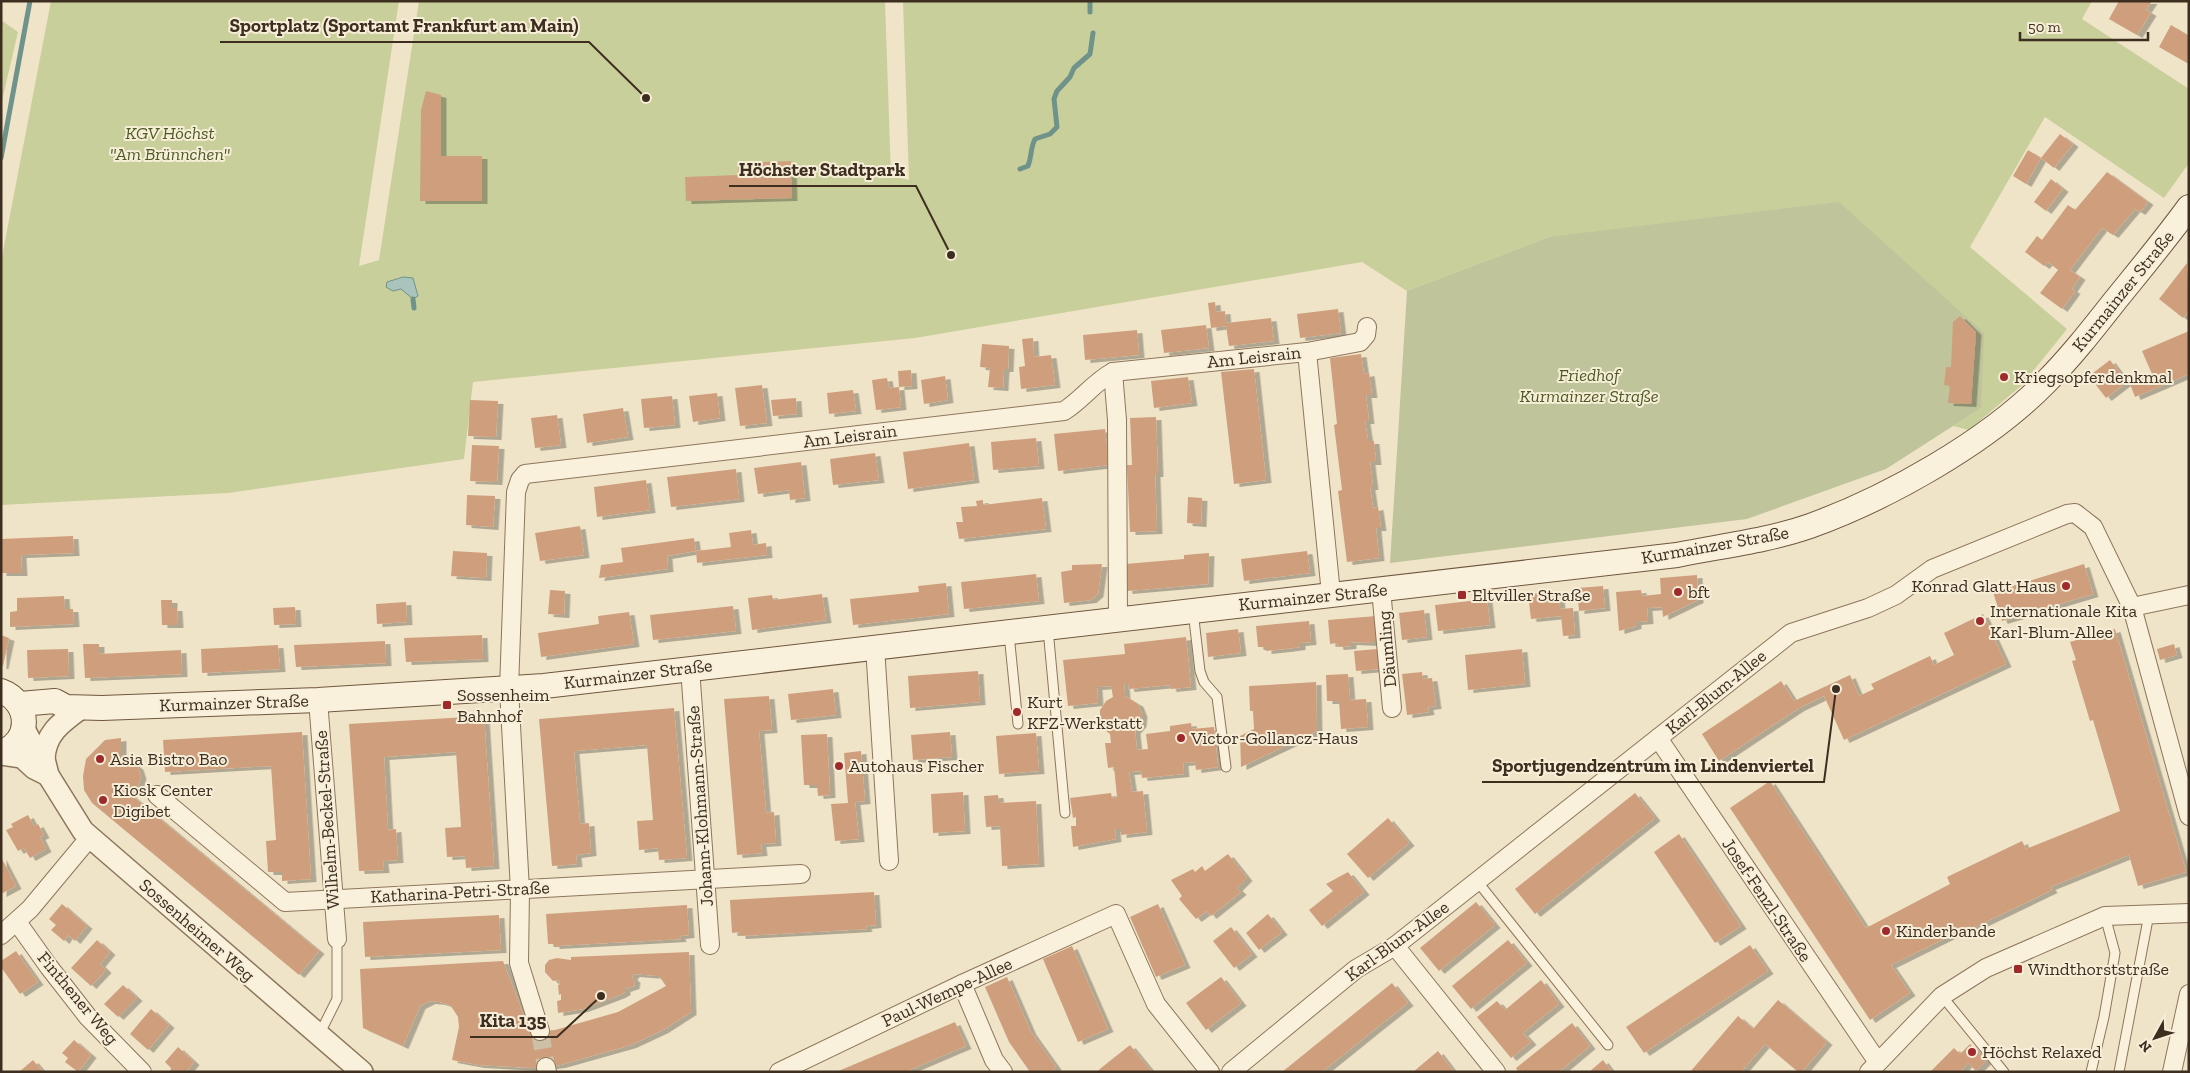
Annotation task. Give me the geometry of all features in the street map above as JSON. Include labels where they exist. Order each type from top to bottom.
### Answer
[{"type":"main road","name":"Kurmainzer Straße","points":[[17,712],[55,701],[74,708],[318,700],[509,689],[1677,555],[1778,536],[1830,518],[1869,501],[1924,471],[1990,430],[2044,385],[2184,222]]},
{"type":"main road","points":[[1,753],[15,745],[17,712]]},
{"type":"street","name":"Am Leisrain","points":[[509,689],[516,492],[524,474],[1064,410],[1072,406],[1101,378],[1113,372],[1307,352],[1360,342],[1366,335],[1367,327]]},
{"type":"street","points":[[1307,352],[1331,594]]},
{"type":"street","points":[[1113,372],[1117,420],[1118,618]]},
{"type":"street","name":"Karl-Blum-Allee","points":[[1231,1072],[1356,969],[1395,946],[1791,633],[1868,608],[1896,595],[1932,569],[1947,562],[2060,516],[2075,513],[2093,527],[2132,607]]},
{"type":"street","name":"Däumling","points":[[1381,590],[1392,708]]},
{"type":"street","points":[[2189,595],[2132,607],[2189,816]]},
{"type":"street","points":[[875,647],[889,861]]},
{"type":"street","name":"Johann-Klohmann-Straße","points":[[690,668],[710,945]]},
{"type":"street","points":[[509,689],[520,890],[519,964],[540,1031]]},
{"type":"street","name":"Wilhelm-Beckel-Straße","points":[[318,700],[333,899],[338,939]]},
{"type":"street","points":[[46,767],[47,742],[56,728],[74,708]]},
{"type":"street","name":"Sossenheimer Weg","points":[[17,712],[32,744],[77,824],[90,838],[362,1072]]},
{"type":"street","name":"Josef-Fenzl-Straße","points":[[1658,738],[1873,1066]]},
{"type":"street","name":"Sossenheimer Weg","points":[[1,753],[22,758],[34,768],[46,767]]},
{"type":"street","name":"Katharina-Petri-Straße","points":[[157,795],[285,902],[801,874]]},
{"type":"street","points":[[1,935],[17,922],[90,838]]},
{"type":"street","points":[[1873,1066],[1942,996],[1986,968],[2105,916],[2189,912]]},
{"type":"street","name":"Paul-Wempe-Allee","points":[[779,1072],[813,1064],[962,984],[1116,914],[1156,1004],[1210,1072]]},
{"type":"street","name":"Finthener Weg","points":[[17,922],[88,1017],[142,1072]]},
{"type":"street","points":[[1395,946],[1496,1072]]},
{"type":"street","points":[[962,984],[994,1060],[1003,1072]]},
{"type":"street","points":[[2172,1072],[2189,994]]},
{"type":"lane","points":[[1193,610],[1200,670],[1204,682],[1217,697],[1226,767]]},
{"type":"lane","points":[[1048,626],[1065,813]]},
{"type":"lane","points":[[1009,631],[1018,724]]},
{"type":"lane","points":[[1477,881],[1608,1045]]},
{"type":"lane","points":[[2119,1072],[2148,914]]},
{"type":"lane","points":[[2091,1072],[2104,1018],[2110,967],[2115,953],[2105,916]]},
{"type":"lane","points":[[318,1035],[337,999],[338,939]]},
{"type":"lane","points":[[1942,996],[1979,1037],[2004,1072]]},
{"type":"green space","name":"KGV Höchst \"Am Brünnchen\"","points":[[51,1],[399,1],[359,266],[379,260],[419,1],[885,1],[891,176],[909,180],[903,1],[2092,1],[2082,19],[2189,89],[2189,163],[2164,198],[2045,117],[1970,247],[2067,329],[2022,385],[1969,430],[1953,426],[1981,408],[1549,237],[1407,291],[1362,262],[915,338],[473,382],[464,459],[228,493],[1,505],[1,262]]},
{"type":"green space","points":[[1,20],[18,32],[1,105]]},
{"type":"green space","name":"Friedhof Kurmainzer Straße","points":[[1839,202],[1984,333],[1981,408],[1886,469],[1747,519],[1390,563],[1407,291],[1549,237]]},
{"type":"water","points":[[403,277],[413,278],[418,296],[413,299],[401,289],[393,291],[386,287],[387,282]]},
{"type":"building","points":[[2119,1],[2152,1],[2146,10],[2151,13],[2137,35],[2109,19]]},
{"type":"building","points":[[2171,25],[2189,36],[2189,64],[2159,47]]},
{"type":"building","points":[[426,91],[441,95],[441,156],[482,156],[482,201],[420,201],[421,110]]},
{"type":"building","points":[[2060,134],[2073,144],[2054,168],[2041,158]]},
{"type":"building","points":[[2028,150],[2041,158],[2026,184],[2013,176]]},
{"type":"building","points":[[791,161],[792,198],[686,201],[685,177],[738,175],[738,163]]},
{"type":"building","points":[[2107,172],[2148,202],[2140,212],[2135,209],[2113,235],[2102,228],[2070,270],[2080,277],[2072,289],[2075,291],[2062,309],[2040,293],[2058,270],[2048,262],[2044,266],[2025,252],[2037,236],[2042,240],[2068,205],[2075,210]]},
{"type":"building","points":[[2051,179],[2063,189],[2046,211],[2034,202]]},
{"type":"building","points":[[2187,263],[2189,311],[2183,318],[2159,299]]},
{"type":"building","points":[[1215,302],[1216,312],[1225,311],[1226,323],[1271,318],[1274,341],[1229,346],[1226,326],[1211,328],[1208,303]]},
{"type":"building","points":[[1338,309],[1341,333],[1300,338],[1297,314]]},
{"type":"building","points":[[1960,316],[1976,332],[1971,404],[1948,403],[1950,386],[1944,385],[1946,367],[1951,367],[1953,322]]},
{"type":"building","points":[[1206,325],[1209,348],[1164,353],[1161,330]]},
{"type":"building","points":[[1137,330],[1139,355],[1085,360],[1083,335]]},
{"type":"building","points":[[2189,331],[2189,374],[2135,397],[2130,384],[2152,374],[2142,351]]},
{"type":"building","points":[[1033,338],[1034,357],[1051,355],[1055,385],[1021,389],[1019,367],[1025,366],[1022,339]]},
{"type":"building","points":[[982,344],[1009,346],[1008,369],[1004,369],[1003,388],[988,387],[990,368],[980,367]]},
{"type":"building","points":[[1361,354],[1364,374],[1369,373],[1372,395],[1366,395],[1369,421],[1365,421],[1368,441],[1374,441],[1376,462],[1370,462],[1373,487],[1370,487],[1373,508],[1378,507],[1381,528],[1376,528],[1379,558],[1347,562],[1338,491],[1342,490],[1334,425],[1337,424],[1330,358]]},
{"type":"building","points":[[2110,360],[2127,382],[2106,398],[2089,376]]},
{"type":"building","points":[[1254,369],[1266,480],[1234,484],[1221,372]]},
{"type":"building","points":[[911,370],[912,386],[899,387],[898,371]]},
{"type":"building","points":[[945,376],[948,400],[924,404],[921,380]]},
{"type":"building","points":[[1188,377],[1192,403],[1154,408],[1151,381]]},
{"type":"building","points":[[887,378],[889,388],[899,387],[901,407],[876,410],[872,380]]},
{"type":"building","points":[[762,385],[767,423],[740,426],[735,388]]},
{"type":"building","points":[[853,390],[856,411],[829,414],[827,393]]},
{"type":"building","points":[[717,393],[720,418],[693,422],[689,396]]},
{"type":"building","points":[[672,396],[675,425],[644,428],[641,399]]},
{"type":"building","points":[[796,398],[797,414],[773,416],[771,400]]},
{"type":"building","points":[[470,400],[498,401],[496,437],[468,436]]},
{"type":"building","points":[[623,408],[628,437],[587,443],[583,414]]},
{"type":"building","points":[[557,415],[561,445],[535,448],[531,418]]},
{"type":"building","points":[[1156,417],[1157,531],[1130,532],[1127,465],[1132,465],[1130,418]]},
{"type":"building","points":[[1105,429],[1109,465],[1058,471],[1054,434]]},
{"type":"building","points":[[1036,438],[1039,466],[993,470],[991,442]]},
{"type":"building","points":[[969,443],[974,480],[908,489],[903,452]]},
{"type":"building","points":[[472,445],[499,446],[497,482],[470,481]]},
{"type":"building","points":[[875,453],[879,480],[833,485],[830,459]]},
{"type":"building","points":[[801,462],[805,498],[790,500],[789,490],[758,494],[754,468]]},
{"type":"building","points":[[736,469],[739,499],[671,507],[667,477]]},
{"type":"building","points":[[646,480],[650,510],[597,517],[594,487]]},
{"type":"building","points":[[467,495],[495,496],[493,527],[466,525]]},
{"type":"building","points":[[1188,497],[1202,498],[1201,524],[1187,523]]},
{"type":"building","points":[[1042,498],[1046,529],[959,539],[956,522],[963,522],[961,507],[977,506],[976,501],[983,500],[983,505]]},
{"type":"building","points":[[580,526],[584,555],[540,561],[535,533]]},
{"type":"building","points":[[751,530],[753,545],[766,543],[767,555],[697,563],[696,551],[731,547],[729,533]]},
{"type":"building","points":[[73,536],[74,553],[21,555],[22,573],[1,573],[1,539]]},
{"type":"building","points":[[694,538],[696,551],[667,556],[668,569],[599,578],[601,565],[623,562],[621,548]]},
{"type":"building","points":[[453,551],[487,553],[486,578],[451,576]]},
{"type":"building","points":[[1307,551],[1310,573],[1244,581],[1241,559]]},
{"type":"building","points":[[1209,553],[1208,584],[1127,591],[1125,564],[1184,559],[1184,555]]},
{"type":"building","points":[[1102,564],[1098,594],[1091,600],[1064,603],[1061,572],[1072,570],[1072,565]]},
{"type":"building","points":[[2084,564],[2093,594],[2002,621],[1993,592]]},
{"type":"building","points":[[1036,574],[1039,601],[964,609],[961,582]]},
{"type":"building","points":[[1697,575],[1698,600],[1663,617],[1662,607],[1647,608],[1648,621],[1636,622],[1636,626],[1619,631],[1616,592],[1641,590],[1642,596],[1661,594],[1660,578]]},
{"type":"building","points":[[946,583],[949,614],[853,625],[850,599],[919,592],[918,586]]},
{"type":"building","points":[[1603,586],[1605,608],[1579,611],[1577,588]]},
{"type":"building","points":[[550,590],[565,591],[564,615],[548,614]]},
{"type":"building","points":[[1559,592],[1560,609],[1573,608],[1575,635],[1563,636],[1561,616],[1531,619],[1528,594]]},
{"type":"building","points":[[822,594],[826,620],[752,630],[748,598],[772,595],[773,600]]},
{"type":"building","points":[[64,596],[65,609],[73,609],[74,624],[10,627],[10,612],[17,611],[17,598]]},
{"type":"building","points":[[1487,599],[1490,625],[1438,631],[1435,605]]},
{"type":"building","points":[[161,600],[172,600],[172,608],[177,608],[178,625],[162,625]]},
{"type":"building","points":[[406,602],[407,622],[377,624],[376,604]]},
{"type":"building","points":[[733,606],[736,631],[653,640],[650,615]]},
{"type":"building","points":[[295,607],[296,624],[274,625],[273,608]]},
{"type":"building","points":[[1424,610],[1427,637],[1402,640],[1399,613]]},
{"type":"building","points":[[629,612],[634,644],[541,657],[538,633],[599,624],[598,616]]},
{"type":"building","points":[[1983,614],[2006,664],[1844,740],[1824,696],[1799,708],[1719,761],[1702,734],[1781,681],[1794,701],[1850,675],[1859,696],[1874,689],[1871,684],[1930,656],[1934,665],[1954,655],[1944,633]]},
{"type":"building","points":[[1376,616],[1378,640],[1374,640],[1374,643],[1351,642],[1351,646],[1338,647],[1337,643],[1330,644],[1328,620]]},
{"type":"building","points":[[1309,621],[1311,642],[1300,643],[1300,647],[1266,651],[1266,647],[1258,647],[1256,626]]},
{"type":"building","points":[[1238,629],[1241,653],[1208,657],[1206,633]]},
{"type":"building","points":[[2115,629],[2186,872],[2138,886],[2129,855],[2050,887],[2052,890],[1971,929],[1970,926],[1891,965],[1910,993],[1870,1020],[1730,808],[1770,781],[1866,928],[1950,884],[1947,877],[2022,841],[2026,849],[2120,811],[2093,720],[2090,721],[2072,661],[2076,660],[2070,642]]},
{"type":"building","points":[[1,635],[9,638],[3,666],[1,666]]},
{"type":"building","points":[[482,635],[483,659],[406,662],[404,638]]},
{"type":"building","name":"Victor-Gollancz-Haus","points":[[1186,637],[1191,687],[1171,689],[1170,685],[1129,689],[1128,684],[1124,684],[1125,696],[1138,704],[1142,714],[1141,724],[1135,731],[1137,750],[1148,749],[1146,734],[1170,731],[1170,726],[1191,723],[1192,729],[1214,727],[1218,767],[1196,770],[1195,762],[1183,763],[1184,774],[1142,778],[1141,771],[1129,772],[1132,792],[1143,791],[1147,832],[1121,835],[1121,829],[1115,829],[1116,839],[1073,847],[1071,826],[1076,826],[1076,817],[1073,818],[1070,798],[1111,793],[1112,798],[1117,797],[1114,767],[1108,768],[1105,743],[1111,743],[1110,734],[1105,730],[1100,720],[1100,710],[1106,701],[1113,697],[1111,686],[1097,687],[1098,703],[1068,706],[1063,660],[1125,654],[1124,644]]},
{"type":"building","points":[[385,641],[386,663],[296,667],[294,645]]},
{"type":"building","points":[[83,644],[99,644],[99,654],[181,650],[182,674],[85,678]]},
{"type":"building","points":[[2174,644],[2177,655],[2160,660],[2157,649]]},
{"type":"building","points":[[278,645],[280,669],[202,673],[201,649]]},
{"type":"building","points":[[68,649],[69,676],[28,678],[27,650]]},
{"type":"building","points":[[1377,649],[1379,669],[1356,671],[1354,651]]},
{"type":"building","points":[[1522,649],[1525,684],[1468,690],[1465,655]]},
{"type":"building","points":[[978,671],[980,702],[910,708],[908,676]]},
{"type":"building","points":[[1422,672],[1423,679],[1432,678],[1436,706],[1428,707],[1429,712],[1407,715],[1402,674]]},
{"type":"building","points":[[1348,674],[1350,700],[1366,699],[1368,727],[1341,729],[1339,701],[1327,701],[1326,675]]},
{"type":"building","points":[[1316,682],[1317,731],[1241,767],[1240,736],[1254,729],[1253,711],[1250,711],[1249,686]]},
{"type":"building","points":[[833,689],[836,715],[791,720],[788,694]]},
{"type":"building","points":[[769,696],[772,730],[759,731],[766,813],[774,812],[776,843],[761,844],[762,853],[737,855],[724,699]]},
{"type":"building","points":[[674,708],[687,858],[659,860],[658,848],[639,850],[637,821],[653,820],[647,745],[574,751],[580,824],[589,823],[591,853],[576,855],[577,864],[552,866],[539,719]]},
{"type":"building","points":[[484,716],[494,866],[466,868],[465,856],[447,857],[445,828],[461,827],[456,752],[384,757],[388,830],[396,829],[398,860],[383,861],[384,870],[359,871],[349,724]]},
{"type":"building","points":[[302,732],[311,879],[282,881],[282,872],[268,872],[266,841],[276,840],[271,766],[165,772],[163,740]]},
{"type":"building","points":[[950,732],[952,757],[913,760],[911,735]]},
{"type":"building","points":[[1036,733],[1039,771],[999,774],[996,736]]},
{"type":"building","points":[[827,734],[830,795],[818,796],[817,785],[804,785],[801,735]]},
{"type":"building","points":[[121,738],[121,757],[129,759],[138,767],[141,776],[138,787],[131,795],[319,951],[299,975],[92,803],[84,790],[83,776],[86,759],[105,740]]},
{"type":"building","points":[[861,751],[865,801],[855,802],[859,839],[835,841],[831,804],[848,803],[844,753]]},
{"type":"building","points":[[963,792],[965,831],[933,833],[931,794]]},
{"type":"building","points":[[1635,793],[1655,818],[1535,914],[1515,889]]},
{"type":"building","points":[[998,795],[999,803],[1036,801],[1039,864],[1002,866],[1000,826],[986,827],[984,796]]},
{"type":"building","points":[[28,815],[34,826],[38,824],[44,835],[40,837],[46,849],[30,858],[24,848],[18,851],[6,830],[13,827],[11,824]]},
{"type":"building","points":[[1388,818],[1409,843],[1368,878],[1347,854]]},
{"type":"building","points":[[1679,834],[1741,926],[1715,943],[1654,852]]},
{"type":"building","points":[[1228,854],[1247,878],[1237,888],[1241,892],[1211,916],[1207,911],[1196,919],[1179,899],[1182,896],[1171,880],[1193,869],[1195,872],[1202,866],[1205,871]]},
{"type":"building","points":[[1,857],[16,886],[1,894]]},
{"type":"building","points":[[1348,872],[1364,892],[1322,926],[1309,910],[1333,891],[1326,884]]},
{"type":"building","points":[[874,892],[876,925],[866,926],[867,929],[740,936],[740,932],[732,933],[730,900]]},
{"type":"building","points":[[1476,902],[1495,925],[1439,971],[1420,948]]},
{"type":"building","points":[[62,904],[87,926],[75,941],[68,935],[64,941],[51,930],[56,925],[49,919]]},
{"type":"building","points":[[1158,904],[1185,965],[1156,977],[1130,917]]},
{"type":"building","points":[[687,905],[689,935],[680,936],[681,939],[554,946],[554,944],[548,944],[546,914]]},
{"type":"building","points":[[1268,914],[1282,932],[1259,950],[1246,933]]},
{"type":"building","points":[[499,915],[501,950],[365,957],[363,922]]},
{"type":"building","points":[[1231,927],[1252,954],[1234,968],[1213,941]]},
{"type":"building","points":[[97,940],[110,952],[100,964],[106,970],[91,986],[71,968]]},
{"type":"building","points":[[1508,940],[1527,963],[1471,1009],[1452,986]]},
{"type":"building","points":[[1750,945],[1768,971],[1644,1053],[1626,1027]]},
{"type":"building","points":[[1072,946],[1108,1029],[1078,1042],[1043,959]]},
{"type":"building","points":[[16,951],[38,982],[20,994],[1,967],[1,961]]},
{"type":"building","points":[[689,952],[691,1012],[663,1030],[631,1045],[560,1065],[533,1068],[479,1065],[452,1060],[459,1027],[458,1017],[451,1006],[440,1002],[430,1001],[420,1006],[403,1046],[363,1028],[360,969],[503,961],[530,1032],[555,1030],[618,1012],[666,986],[659,976],[634,974],[632,977],[635,980],[634,986],[625,989],[625,992],[620,995],[583,1009],[558,1013],[557,1001],[561,1000],[558,985],[560,984],[559,980],[553,981],[545,972],[545,965],[549,960],[557,958],[571,960],[571,957]]},
{"type":"building","points":[[1007,977],[1031,1032],[1056,1067],[1051,1072],[1030,1072],[1009,1042],[985,987]]},
{"type":"building","points":[[1221,977],[1241,1003],[1206,1030],[1186,1003]]},
{"type":"building","points":[[1541,980],[1559,1004],[1523,1033],[1531,1042],[1511,1058],[1477,1017],[1497,1001],[1505,1010]]},
{"type":"building","points":[[1392,983],[1408,1003],[1322,1072],[1282,1072]]},
{"type":"building","points":[[123,985],[137,998],[118,1017],[104,1004]]},
{"type":"building","points":[[1778,1000],[1827,1042],[1802,1072],[1798,1072],[1765,1044],[1741,1072],[1690,1072],[1738,1016],[1753,1029]]},
{"type":"building","points":[[151,1009],[169,1025],[148,1050],[130,1034]]},
{"type":"building","points":[[955,1022],[966,1046],[905,1072],[836,1072]]},
{"type":"building","points":[[1572,1023],[1590,1046],[1559,1072],[1518,1072],[1516,1068]]},
{"type":"building","points":[[74,1040],[91,1055],[78,1072],[65,1062],[68,1058],[62,1053]]},
{"type":"building","points":[[1970,1044],[1986,1061],[1976,1071],[1968,1063],[1960,1072],[1930,1072],[1954,1048],[1960,1054]]},
{"type":"building","points":[[1130,1045],[1152,1072],[1097,1072],[1101,1068]]},
{"type":"building","points":[[178,1047],[194,1062],[186,1072],[170,1072],[171,1068],[165,1062]]},
{"type":"building","points":[[1438,1051],[1454,1072],[1413,1072]]},
{"type":"building","points":[[33,1060],[43,1072],[19,1072]]},
{"type":"building","points":[[1603,1060],[1612,1072],[1589,1072]]},
{"type":"waterway","points":[[1,158],[30,1]]},
{"type":"waterway","points":[[1090,1],[1090,12]]},
{"type":"waterway","points":[[1020,169],[1028,166],[1035,139],[1050,134],[1057,127],[1054,99],[1057,91],[1070,77],[1074,68],[1090,54],[1093,33]]},
{"type":"waterway","points":[[413,299],[414,308]]},
{"type":"tunnel","points":[[540,1031],[546,1067]]},
{"type":"place","name":"Sportplatz (Sportamt Frankfurt am Main)","points":[[646,98]]},
{"type":"place","name":"Höchster Stadtpark","points":[[951,255]]},
{"type":"place","name":"Kriegsopferdenkmal","points":[[2004,377]]},
{"type":"place","name":"Konrad Glatt Haus","points":[[2066,586]]},
{"type":"place","name":"bft","points":[[1678,592]]},
{"type":"place","name":"Eltviller Straße","points":[[1462,595]]},
{"type":"place","name":"Internationale Kita Karl-Blum-Allee","points":[[1980,621]]},
{"type":"place","name":"Sportjugendzentrum im Lindenviertel","points":[[1836,689]]},
{"type":"place","name":"Sossenheim Bahnhof","points":[[447,705]]},
{"type":"place","name":"Kurt KFZ-Werkstatt","points":[[1017,712]]},
{"type":"place","name":"Victor-Gollancz-Haus","points":[[1181,738]]},
{"type":"place","name":"Asia Bistro Bao","points":[[100,759]]},
{"type":"place","name":"Autohaus Fischer","points":[[839,766]]},
{"type":"place","name":"Kiosk Center Digibet","points":[[103,800]]},
{"type":"place","name":"Kinderbande","points":[[1886,931]]},
{"type":"place","name":"Windthorststraße","points":[[2018,969]]},
{"type":"place","name":"Kita 135","points":[[601,996]]},
{"type":"place","name":"Höchst Relaxed","points":[[1972,1052]]}]
